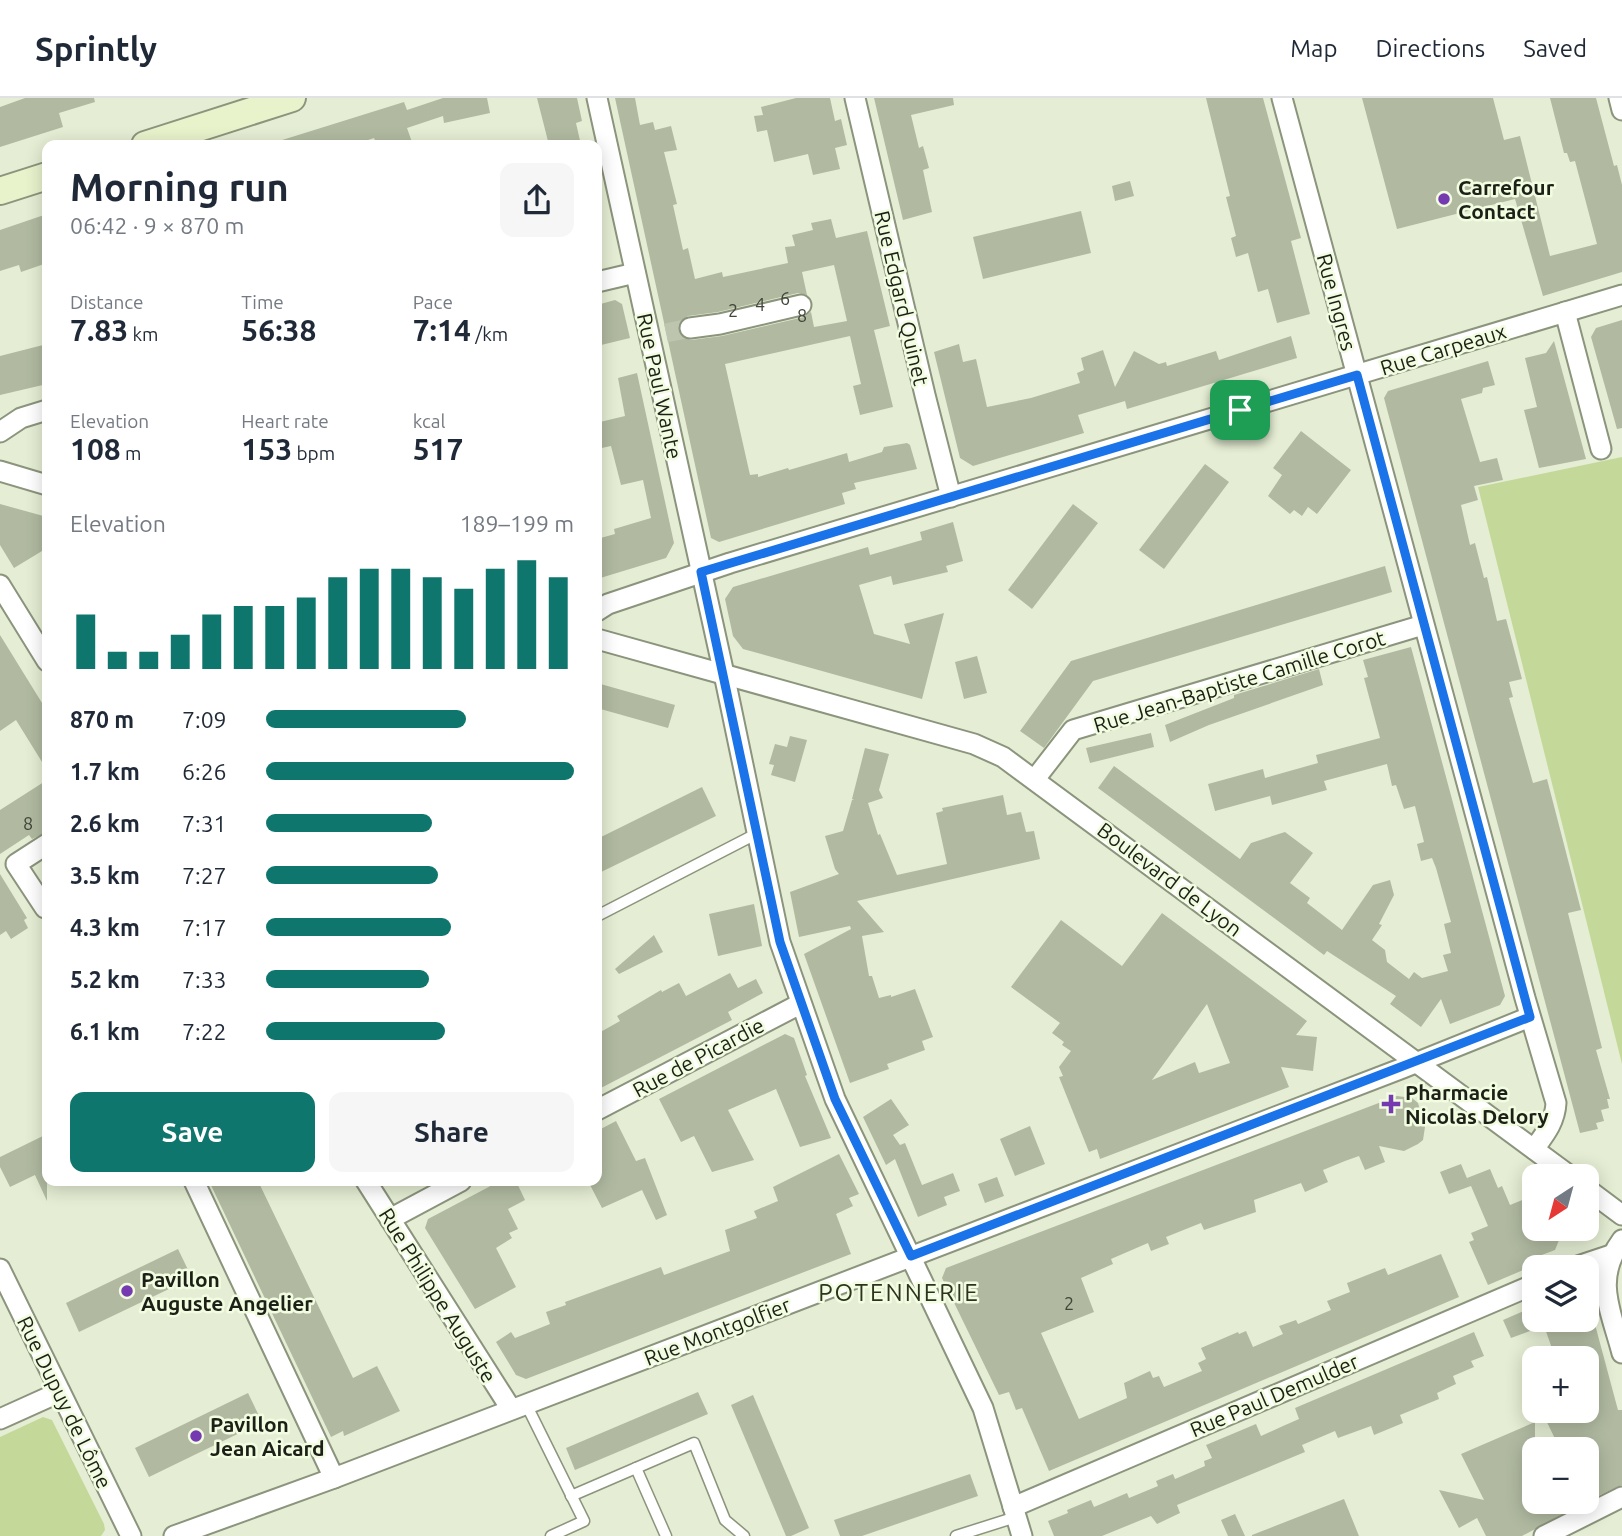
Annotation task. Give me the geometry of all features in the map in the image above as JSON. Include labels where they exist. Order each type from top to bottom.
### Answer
[{"type":"street","points":[[161,140],[292,98]]},
{"type":"street","name":"Rue Paul Wante","points":[[597,98],[635,273],[658,335],[701,572],[780,942],[835,1099],[983,1408],[1017,1520]]},
{"type":"street","name":"Rue Edgard Quinet","points":[[855,98],[951,497]]},
{"type":"street","name":"Rue Ingres","points":[[1282,98],[1423,625],[1556,1103],[1556,1115],[1552,1125],[1534,1149]]},
{"type":"street","points":[[1619,98],[1622,110]]},
{"type":"street","points":[[0,191],[42,178]]},
{"type":"street","points":[[602,281],[635,273]]},
{"type":"street","name":"Rue Carpeaux","points":[[602,608],[701,572],[1622,295]]},
{"type":"street","points":[[690,328],[801,305]]},
{"type":"street","points":[[1564,312],[1601,449]]},
{"type":"street","points":[[0,432],[21,418],[42,412]]},
{"type":"street","points":[[0,471],[42,484]]},
{"type":"street","points":[[0,585],[42,653]]},
{"type":"street","name":"Rue Jean-Baptiste Camille Corot","points":[[1035,779],[1073,730],[1423,625]]},
{"type":"street","name":"Boulevard de Lyon","points":[[602,640],[974,744],[1003,757],[1554,1164]]},
{"type":"street","points":[[42,847],[16,864],[42,903]]},
{"type":"street","name":"Rue de Picardie","points":[[602,1107],[800,1004]]},
{"type":"street","name":"Rue Montgolfier","points":[[174,1536],[334,1478],[1530,1017]]},
{"type":"street","points":[[196,1186],[334,1478]]},
{"type":"street","name":"Rue Philippe Auguste","points":[[369,1186],[518,1407]]},
{"type":"street","points":[[390,1219],[452,1186]]},
{"type":"street","points":[[1600,1198],[1622,1214]]},
{"type":"street","points":[[1599,1256],[1616,1248]]},
{"type":"street","points":[[1616,1248],[1606,1268],[1607,1293],[1622,1353]]},
{"type":"street","name":"Rue Dupuy de Lôme","points":[[1,1275],[131,1536]]},
{"type":"street","name":"Rue Paul Demulder","points":[[1017,1520],[1522,1290]]},
{"type":"street","points":[[0,1419],[60,1392]]},
{"type":"street","points":[[1544,1536],[1622,1497]]},
{"type":"lane","points":[[602,913],[757,834]]},
{"type":"lane","points":[[518,1407],[584,1521],[551,1536]]},
{"type":"lane","points":[[571,1496],[694,1443],[725,1520],[744,1536]]},
{"type":"lane","points":[[636,1468],[666,1536]]},
{"type":"lane","points":[[956,1536],[1017,1520]]},
{"type":"green space","points":[[1622,457],[1622,1064],[1478,487]]},
{"type":"green space","points":[[43,1417],[52,1420],[104,1524],[105,1530],[101,1536],[0,1536],[0,1437]]},
{"type":"building","points":[[25,98],[94,98],[95,102],[59,113],[63,127],[0,147],[0,107]]},
{"type":"building","points":[[443,98],[487,98],[490,113],[444,123],[443,116],[407,128],[411,140],[282,140],[404,102],[407,110]]},
{"type":"building","points":[[537,98],[577,98],[582,121],[576,123],[580,140],[548,140]]},
{"type":"building","points":[[615,98],[635,98],[640,125],[653,122],[655,130],[671,126],[677,150],[664,152],[677,204],[673,205],[683,250],[688,248],[695,279],[722,272],[723,277],[788,263],[785,247],[795,246],[792,235],[813,230],[811,223],[831,219],[836,238],[867,231],[890,326],[874,330],[893,407],[860,415],[853,386],[861,384],[850,336],[725,364],[750,475],[758,474],[758,477],[788,468],[789,470],[847,453],[849,462],[882,452],[884,447],[907,443],[917,469],[854,483],[856,489],[842,493],[845,504],[719,542],[711,538]],"holes":[[[834,265],[847,321],[814,327],[811,312],[804,317],[722,336],[691,340],[680,335],[678,324],[688,316],[718,312],[798,293],[807,295],[802,272]]]},
{"type":"building","points":[[796,98],[830,98],[835,121],[841,119],[847,145],[835,148],[840,169],[813,175],[808,154],[774,162],[767,130],[757,132],[754,116],[763,115],[761,107]]},
{"type":"building","points":[[874,98],[953,98],[954,105],[911,115],[919,148],[923,146],[929,168],[923,170],[932,212],[903,220]]},
{"type":"building","points":[[1206,98],[1263,98],[1301,238],[1291,241],[1310,314],[1277,323],[1268,289],[1258,292],[1248,253],[1236,257],[1231,238],[1236,236],[1226,197],[1230,196]]},
{"type":"building","points":[[1362,98],[1493,98],[1504,140],[1520,136],[1550,256],[1597,244],[1575,161],[1570,162],[1567,153],[1564,153],[1550,98],[1596,98],[1614,166],[1617,165],[1622,185],[1622,272],[1543,296],[1515,199],[1397,229]]},
{"type":"building","points":[[1130,181],[1134,196],[1115,201],[1112,186]]},
{"type":"building","points":[[1081,211],[1091,253],[983,279],[973,237]]},
{"type":"building","points":[[42,216],[42,265],[21,272],[19,265],[0,271],[0,230]]},
{"type":"building","points":[[615,300],[622,304],[630,338],[602,345],[602,304]]},
{"type":"building","points":[[1622,320],[1622,428],[1617,429],[1591,337],[1596,328]]},
{"type":"building","points":[[1291,336],[1297,358],[1127,409],[1125,401],[1078,415],[1084,433],[973,466],[960,458],[934,352],[959,344],[963,362],[976,359],[987,407],[1031,398],[1080,383],[1077,373],[1084,370],[1081,358],[1103,350],[1115,387],[1134,351],[1159,364],[1166,362],[1167,366],[1216,351],[1219,360]]},
{"type":"building","points":[[1554,341],[1586,459],[1539,468],[1524,410],[1537,407],[1525,358],[1546,353]]},
{"type":"building","points":[[42,345],[42,385],[0,395],[0,356]]},
{"type":"building","points":[[1488,361],[1495,385],[1483,388],[1482,393],[1461,399],[1480,462],[1497,458],[1503,480],[1474,486],[1478,500],[1461,505],[1470,545],[1475,543],[1484,578],[1487,577],[1497,621],[1506,619],[1522,679],[1509,682],[1513,697],[1509,698],[1533,783],[1547,779],[1581,910],[1568,913],[1602,1048],[1596,1050],[1610,1099],[1607,1099],[1609,1108],[1601,1110],[1604,1121],[1596,1123],[1598,1129],[1580,1133],[1384,398],[1388,391]]},
{"type":"building","points":[[637,373],[674,543],[666,558],[602,577],[602,538],[615,534],[614,529],[651,518],[643,480],[621,485],[611,446],[602,448],[602,422],[625,416],[618,378]]},
{"type":"building","points":[[1301,431],[1351,470],[1317,514],[1308,507],[1302,516],[1294,510],[1290,514],[1268,496],[1282,475],[1273,468]]},
{"type":"building","points":[[1205,464],[1229,482],[1164,569],[1139,550]]},
{"type":"building","points":[[0,504],[42,516],[42,551],[14,568],[0,545]]},
{"type":"building","points":[[1073,504],[1098,523],[1032,609],[1008,590]]},
{"type":"building","points":[[953,522],[963,561],[946,566],[948,572],[893,585],[891,576],[859,585],[874,634],[910,644],[904,624],[944,613],[922,699],[743,649],[733,636],[725,599],[733,587],[868,547],[870,555],[922,540],[920,532]]},
{"type":"building","points":[[1385,566],[1392,592],[1093,681],[1044,748],[1020,731],[1071,661]]},
{"type":"building","points":[[0,635],[42,703],[42,762],[16,720],[0,731]]},
{"type":"building","points":[[1411,647],[1505,996],[1500,1005],[1450,1024],[1441,999],[1421,1027],[1390,1004],[1396,996],[1327,951],[1324,955],[1098,788],[1114,766],[1240,859],[1251,843],[1285,832],[1313,853],[1290,883],[1310,898],[1307,903],[1342,930],[1373,885],[1390,880],[1394,895],[1379,924],[1382,925],[1372,940],[1385,950],[1387,962],[1409,979],[1414,972],[1422,978],[1448,971],[1443,955],[1451,953],[1444,924],[1451,922],[1436,868],[1432,858],[1421,861],[1417,844],[1424,842],[1415,806],[1404,809],[1396,785],[1392,786],[1387,764],[1324,781],[1327,790],[1272,805],[1270,796],[1215,811],[1208,784],[1263,769],[1265,778],[1318,763],[1316,755],[1380,738],[1364,678],[1368,677],[1363,660]]},
{"type":"building","points":[[977,656],[987,693],[964,699],[955,662]]},
{"type":"building","points":[[1319,669],[1323,685],[1209,725],[1170,742],[1165,725],[1234,698],[1234,695]]},
{"type":"building","points":[[602,684],[675,705],[668,728],[602,709]]},
{"type":"building","points":[[1151,733],[1154,747],[1090,763],[1086,748]]},
{"type":"building","points":[[790,736],[807,740],[795,782],[771,775],[774,765],[769,764],[775,744],[787,747]]},
{"type":"building","points":[[865,748],[889,754],[879,790],[883,798],[868,803],[878,835],[880,834],[897,875],[947,864],[936,813],[943,811],[942,808],[1003,795],[1007,815],[1021,812],[1026,832],[1034,831],[1040,859],[857,901],[884,932],[862,936],[869,976],[872,976],[879,998],[915,989],[933,1037],[922,1041],[925,1050],[887,1064],[889,1069],[850,1083],[804,954],[851,929],[850,926],[799,937],[790,892],[839,874],[825,836],[843,831],[854,799]]},
{"type":"building","points":[[42,783],[42,834],[32,839],[29,835],[0,854],[0,810]]},
{"type":"building","points":[[702,787],[716,816],[602,872],[602,837]]},
{"type":"building","points":[[0,874],[27,918],[24,920],[28,928],[11,939],[6,931],[0,935]]},
{"type":"building","points":[[754,904],[762,946],[718,956],[709,914]]},
{"type":"building","points":[[1162,913],[1307,1021],[1296,1035],[1317,1037],[1313,1071],[1281,1067],[1289,1087],[1100,1159],[1097,1149],[1089,1152],[1059,1077],[1063,1076],[1059,1067],[1071,1051],[1052,1033],[1060,1023],[1011,987],[1061,920],[1122,966]],"holes":[[[1207,1004],[1230,1063],[1199,1073],[1195,1062],[1152,1080]]]},
{"type":"building","points":[[654,935],[663,952],[619,974],[615,969]]},
{"type":"building","points":[[730,973],[738,988],[756,979],[763,993],[728,1012],[732,1020],[602,1087],[602,1031],[620,1021],[617,1016],[661,990],[662,992],[679,983],[686,996]]},
{"type":"building","points":[[785,1034],[794,1038],[807,1075],[805,1076],[831,1138],[800,1147],[776,1089],[728,1110],[754,1160],[712,1172],[694,1136],[681,1142],[659,1099]]},
{"type":"building","points":[[1397,1096],[1412,1098],[1418,1103],[1425,1127],[1423,1140],[1418,1144],[1404,1151],[1379,1146],[1385,1162],[1365,1170],[1359,1156],[1323,1170],[1328,1182],[1305,1192],[1301,1183],[1254,1200],[1256,1212],[1204,1230],[1201,1223],[1166,1237],[1169,1244],[1151,1251],[1148,1243],[1111,1259],[1113,1264],[1081,1278],[1094,1312],[1041,1333],[1079,1419],[1127,1398],[1124,1383],[1150,1371],[1153,1378],[1159,1376],[1164,1387],[1202,1371],[1198,1363],[1206,1359],[1201,1348],[1238,1332],[1239,1334],[1246,1331],[1253,1347],[1283,1334],[1279,1326],[1296,1320],[1298,1324],[1331,1310],[1327,1301],[1350,1292],[1347,1283],[1385,1268],[1388,1275],[1441,1254],[1459,1297],[1049,1471],[1022,1408],[1016,1410],[1009,1392],[999,1395],[942,1278],[946,1268]]},
{"type":"building","points":[[891,1099],[909,1125],[893,1135],[900,1145],[905,1143],[922,1185],[953,1173],[960,1191],[944,1197],[947,1205],[918,1217],[895,1159],[886,1165],[863,1117]]},
{"type":"building","points":[[616,1121],[636,1161],[645,1158],[667,1215],[656,1220],[642,1190],[602,1208],[591,1186],[602,1186],[602,1128]]},
{"type":"building","points":[[1030,1126],[1045,1164],[1015,1176],[1000,1139]]},
{"type":"building","points":[[42,1136],[42,1186],[47,1186],[47,1201],[35,1175],[10,1187],[0,1167],[0,1157]]},
{"type":"building","points":[[839,1154],[859,1194],[849,1198],[853,1206],[836,1214],[851,1254],[526,1379],[516,1375],[496,1342],[511,1332],[515,1338],[550,1324],[546,1312],[566,1305],[565,1302],[661,1267],[664,1275],[730,1251],[725,1230],[757,1218],[754,1211],[778,1201],[773,1187]]},
{"type":"building","points":[[1461,1164],[1469,1183],[1467,1178],[1490,1169],[1498,1188],[1502,1186],[1510,1205],[1522,1200],[1522,1241],[1559,1241],[1555,1250],[1542,1255],[1522,1255],[1522,1271],[1488,1285],[1469,1242],[1474,1240],[1471,1233],[1488,1226],[1471,1186],[1449,1194],[1440,1172]]},
{"type":"building","points":[[997,1177],[1004,1196],[985,1203],[978,1184]]},
{"type":"building","points":[[211,1186],[260,1186],[353,1378],[377,1366],[400,1411],[344,1436],[343,1431],[331,1437]]},
{"type":"building","points":[[491,1186],[518,1186],[525,1200],[508,1209],[518,1229],[509,1233],[512,1238],[496,1248],[516,1287],[475,1309],[425,1228],[428,1219]]},
{"type":"building","name":"Pavillon Auguste Angelier","points":[[178,1249],[192,1278],[79,1332],[66,1303]]},
{"type":"building","points":[[1522,1312],[1522,1332],[1527,1332],[1511,1338],[1503,1320]]},
{"type":"building","points":[[1474,1332],[1484,1356],[1471,1361],[1474,1367],[1453,1376],[1456,1384],[1437,1393],[1439,1399],[1400,1415],[1403,1423],[1374,1435],[1371,1426],[1338,1438],[1335,1431],[1302,1445],[1305,1452],[1177,1505],[1180,1513],[1157,1524],[1151,1516],[1102,1536],[1054,1536],[1048,1521],[1068,1513],[1067,1510],[1091,1500],[1094,1507],[1127,1493],[1129,1498],[1158,1486],[1156,1481],[1173,1474],[1175,1479],[1205,1466],[1204,1461],[1212,1458],[1206,1445],[1256,1424],[1261,1436],[1299,1419],[1295,1408]]},
{"type":"building","points":[[1546,1332],[1597,1332],[1618,1410],[1622,1410],[1622,1485],[1599,1496],[1599,1437],[1554,1437],[1547,1423],[1599,1423],[1599,1346],[1551,1346]]},
{"type":"building","points":[[698,1392],[708,1414],[575,1470],[566,1448]]},
{"type":"building","name":"Pavillon Jean Aicard","points":[[248,1393],[262,1422],[149,1477],[135,1448]]},
{"type":"building","points":[[753,1395],[809,1528],[791,1536],[786,1536],[731,1405]]},
{"type":"building","points":[[1535,1423],[1535,1437],[1522,1437],[1522,1514],[1563,1514],[1522,1536],[1486,1536],[1477,1518],[1459,1528],[1439,1490],[1484,1500],[1461,1454]]},
{"type":"building","points":[[970,1474],[978,1496],[862,1536],[840,1536],[834,1520]]},
{"type":"building","points":[[1344,1499],[1359,1536],[1252,1536],[1252,1535]]},
{"type":"building","points":[[1235,1514],[1245,1536],[1228,1536],[1221,1520]]},
{"type":"tunnel","points":[[666,333],[690,328]]},
{"type":"place","name":"Carrefour Contact","points":[[1444,199]]},
{"type":"place","name":"Pharmacie Nicolas Delory","points":[[1391,1104]]},
{"type":"place","name":"Pavillon Auguste Angelier","points":[[127,1291]]},
{"type":"place","name":"Pavillon Jean Aicard","points":[[196,1436]]},
{"type":"district","name":"POTENNERIE","points":[[899,1292]]},
{"type":"route","points":[[1357,375],[1530,1017],[911,1256],[835,1099],[780,942],[701,572],[1240,410],[1357,375]]}]
